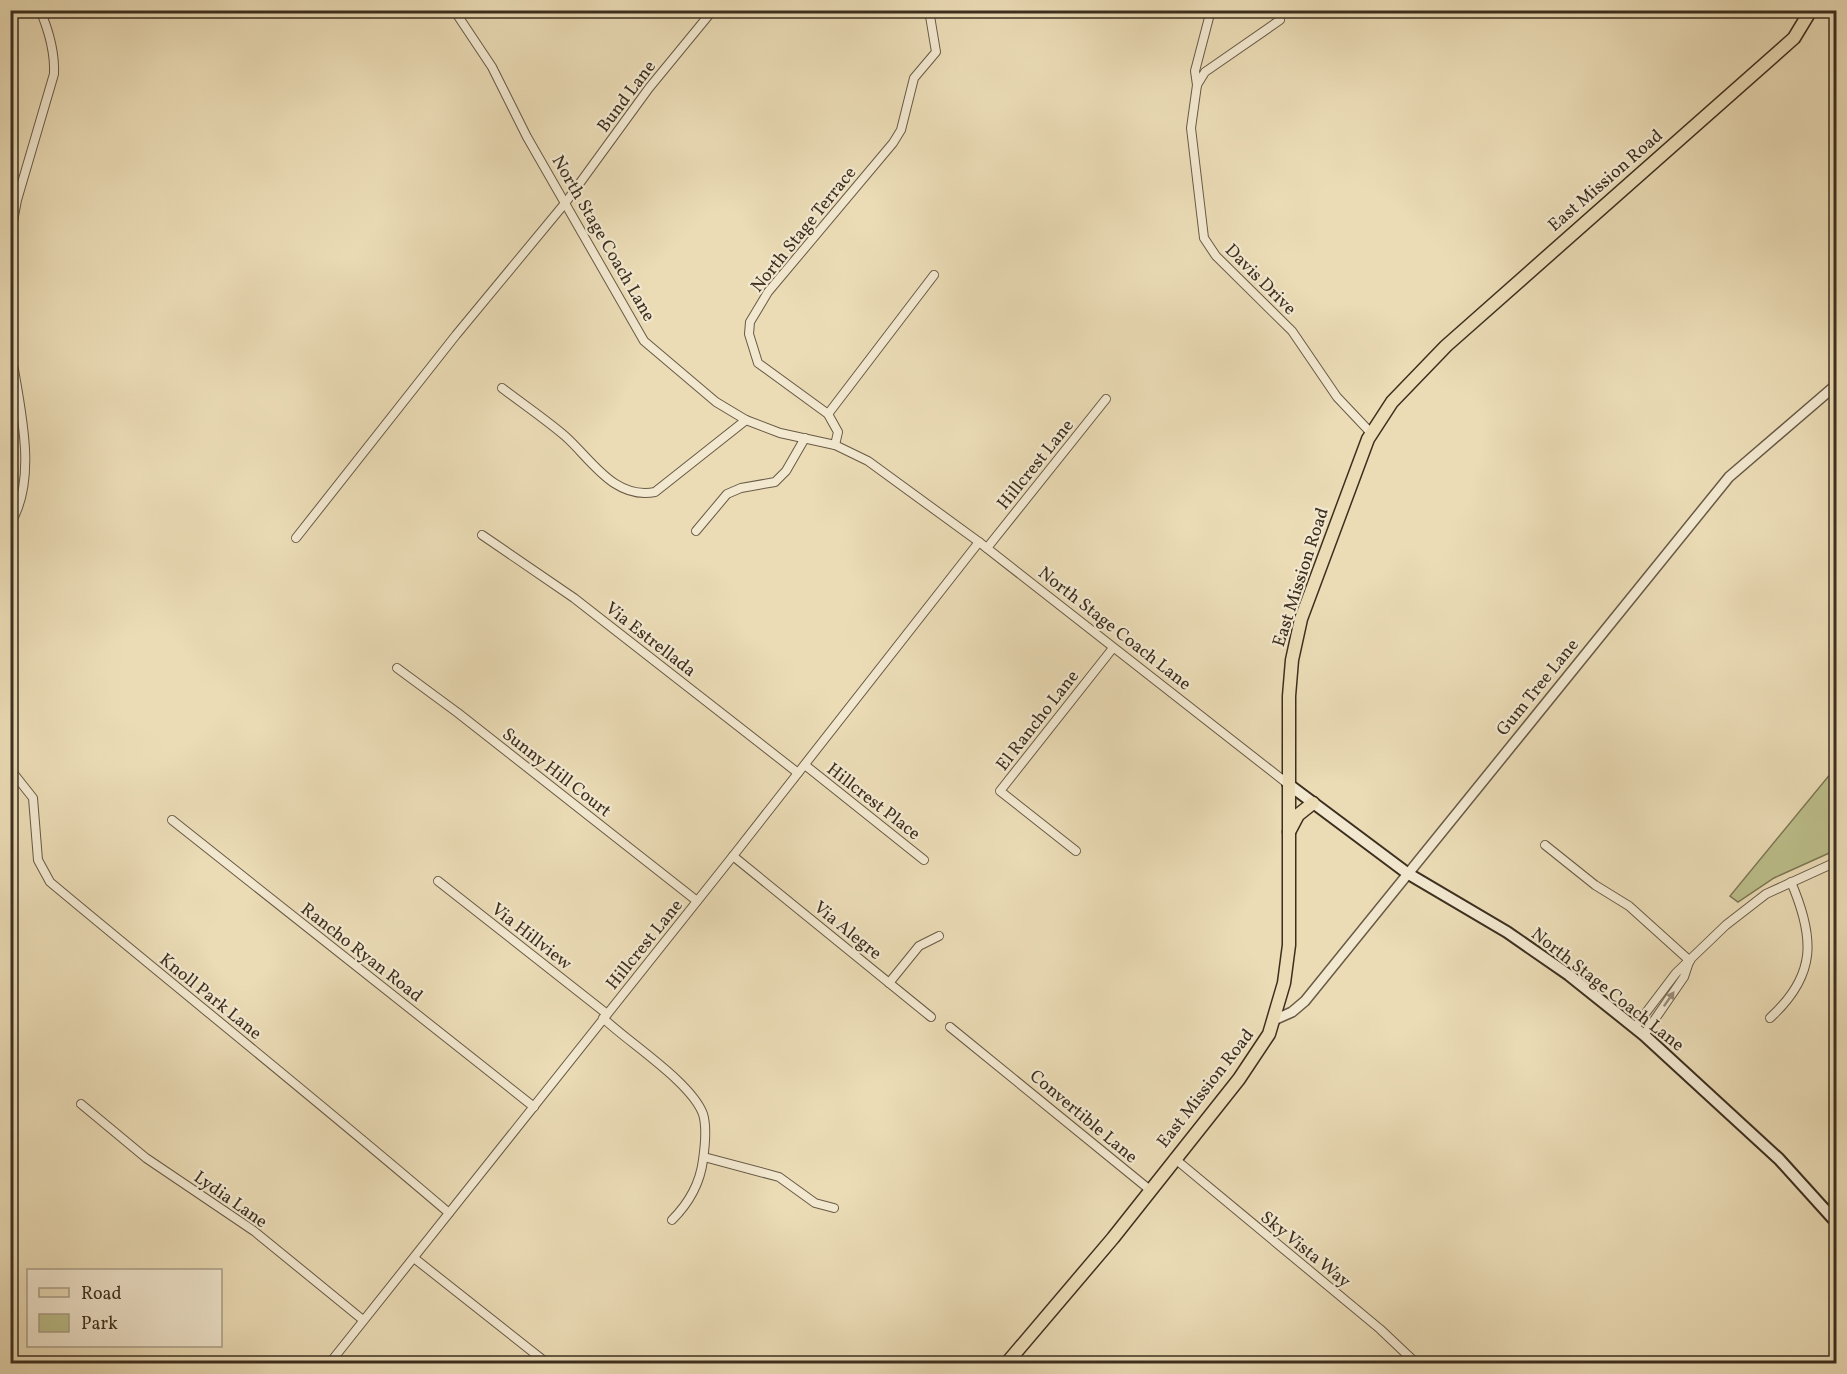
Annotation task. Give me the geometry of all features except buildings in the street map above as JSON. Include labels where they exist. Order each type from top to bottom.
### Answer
[{"type":"main road","name":"East Mission Road","points":[[1006,1364],[1045,1322],[1239,1079],[1269,1034],[1284,983],[1289,945],[1288,784],[1292,660],[1301,619],[1345,496],[1371,433],[1392,402],[1439,353],[1612,196],[1768,62],[1794,38],[1811,10]]},
{"type":"main road","name":"North Stage Coach Lane","points":[[1288,784],[1407,873],[1507,932],[1569,975],[1640,1031],[1779,1159],[1836,1222]]},
{"type":"main road","points":[[1289,833],[1298,815],[1313,803]]},
{"type":"street","points":[[10,237],[17,200],[54,74],[55,60],[49,32],[40,10]]},
{"type":"street","name":"North Stage Coach Lane","points":[[454,10],[492,67],[527,137],[644,341],[716,402],[746,420],[780,433],[835,445],[868,461],[987,548],[1288,784]]},
{"type":"street","name":"Bund Lane","points":[[296,538],[456,335],[566,202],[649,88],[713,10]]},
{"type":"street","name":"North Stage Terrace","points":[[828,414],[758,363],[749,334],[750,322],[768,292],[893,143],[901,130],[914,78],[936,52],[929,10]]},
{"type":"street","name":"Davis Drive","points":[[1211,10],[1194,71],[1197,86],[1191,128],[1204,238],[1216,256],[1292,331],[1337,397],[1371,433]]},
{"type":"street","points":[[1197,86],[1205,72],[1280,21]]},
{"type":"street","points":[[835,445],[838,432],[828,414],[934,274]]},
{"type":"street","points":[[10,346],[27,470],[20,510],[10,525]]},
{"type":"street","name":"Gum Tree Lane","points":[[1274,1020],[1292,1012],[1305,1001],[1729,477],[1836,385]]},
{"type":"street","points":[[502,388],[565,436],[606,477],[621,488],[643,494],[654,492],[746,420]]},
{"type":"street","name":"Hillcrest Lane","points":[[987,548],[1106,399]]},
{"type":"street","points":[[696,531],[727,494],[741,488],[775,482],[792,462],[805,438]]},
{"type":"street","name":"Via Estrellada","points":[[482,535],[574,598],[798,773]]},
{"type":"street","name":"Hillcrest Lane","points":[[329,1364],[697,902],[979,542]]},
{"type":"street","name":"El Rancho Lane","points":[[1076,851],[1000,791],[1113,648]]},
{"type":"street","name":"Sunny Hill Court","points":[[397,668],[458,713],[697,902]]},
{"type":"street","name":"Hillcrest Place","points":[[804,765],[924,860]]},
{"type":"street","name":"Knoll Park Lane","points":[[10,769],[33,798],[38,860],[50,882],[184,994],[300,1085],[449,1213]]},
{"type":"street","name":"Rancho Ryan Road","points":[[172,820],[534,1107]]},
{"type":"street","points":[[1545,844],[1595,885],[1629,906],[1690,961]]},
{"type":"street","name":"Via Alegre","points":[[733,856],[889,983],[919,946],[939,936]]},
{"type":"street","points":[[1640,1031],[1684,978],[1690,961],[1726,924],[1766,894],[1836,862]]},
{"type":"street","name":"Via Hillview","points":[[438,881],[605,1016],[687,1089],[703,1114],[704,1157],[701,1173],[688,1204],[672,1220]]},
{"type":"street","points":[[1770,1018],[1790,1000],[1806,970],[1808,935],[1791,882]]},
{"type":"street","points":[[889,983],[931,1017]]},
{"type":"street","name":"Convertible Lane","points":[[950,1027],[1150,1190]]},
{"type":"street","name":"Lydia Lane","points":[[81,1104],[146,1158],[254,1231],[363,1320]]},
{"type":"street","points":[[704,1157],[779,1177],[815,1203],[834,1208]]},
{"type":"street","name":"Sky Vista Way","points":[[1174,1158],[1380,1329],[1418,1364]]},
{"type":"street","points":[[414,1258],[548,1364]]},
{"type":"green space","points":[[1836,767],[1836,850],[1774,878],[1738,902],[1730,896]]}]
